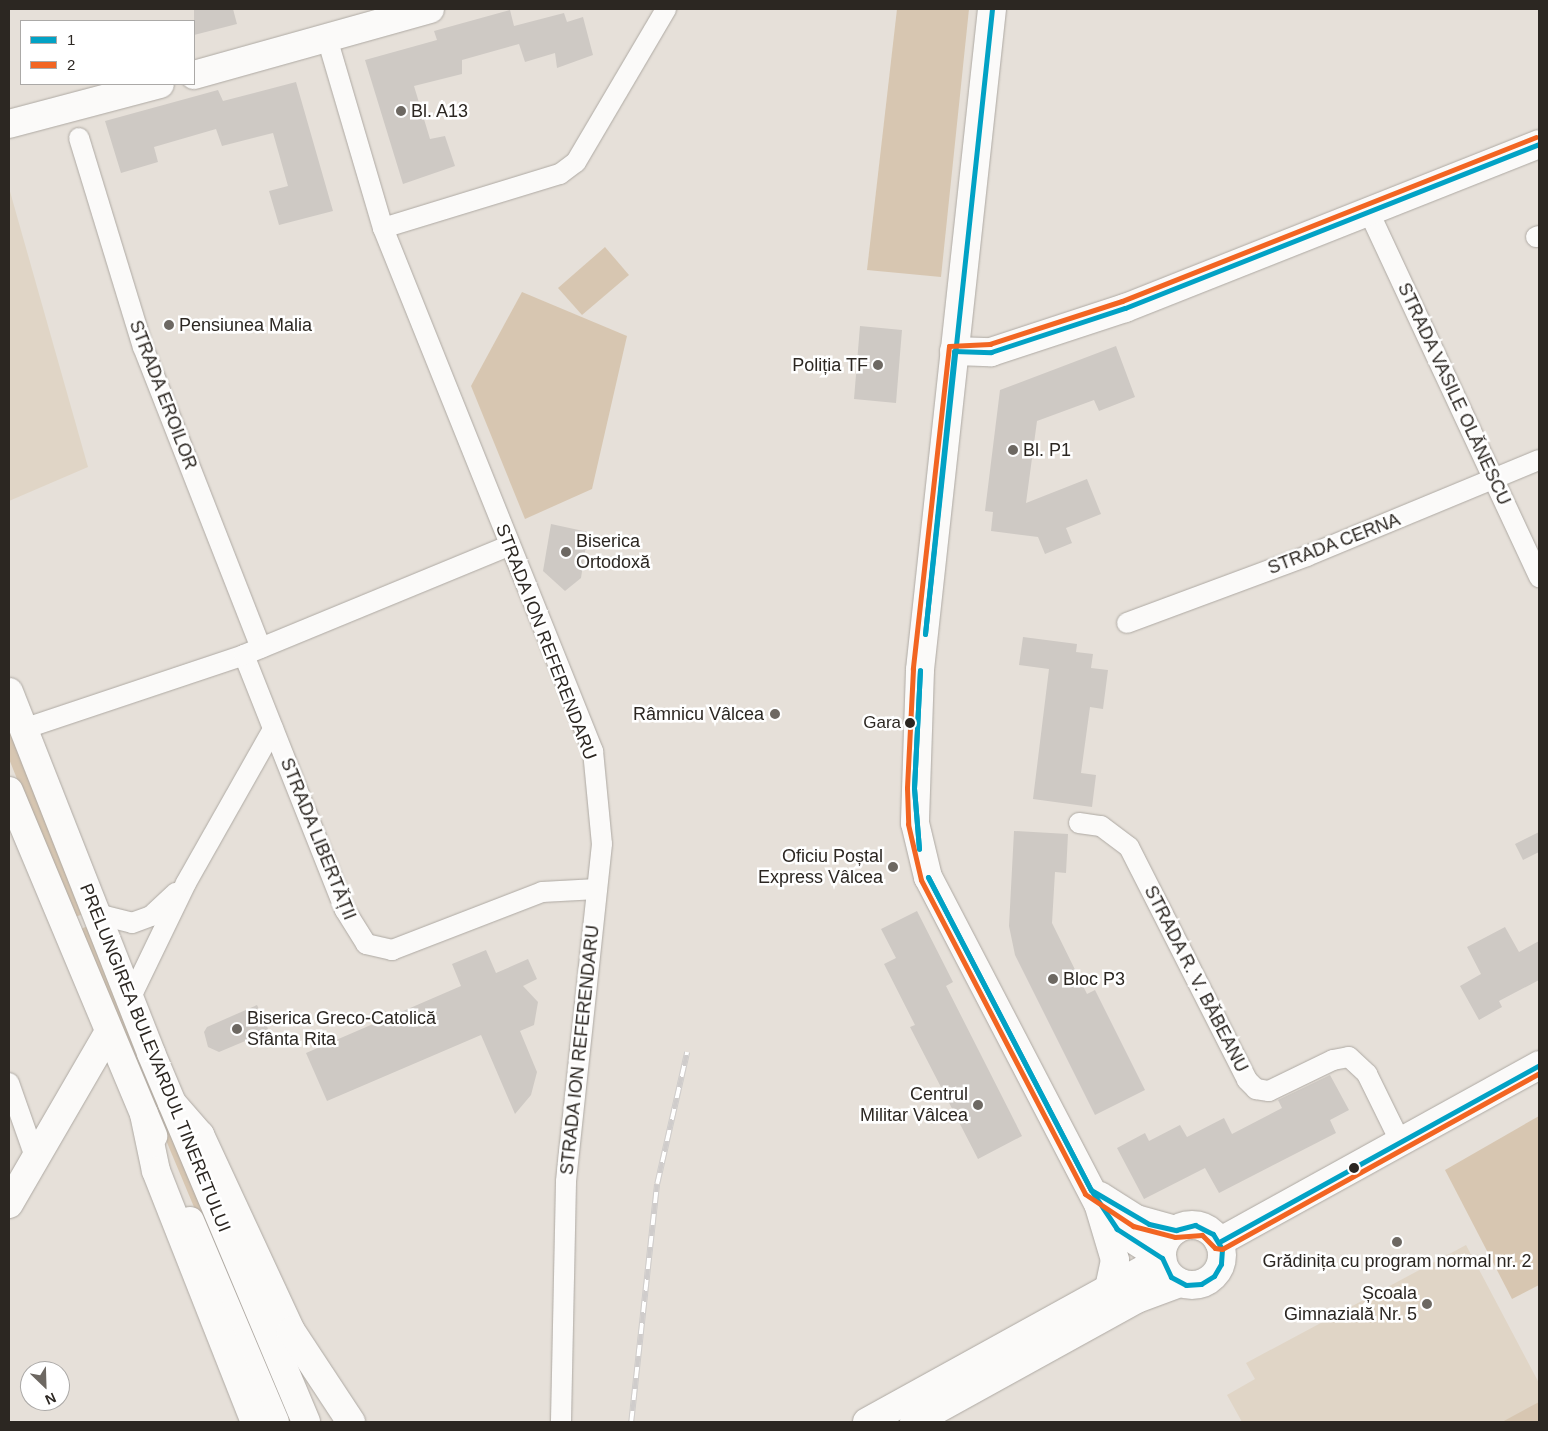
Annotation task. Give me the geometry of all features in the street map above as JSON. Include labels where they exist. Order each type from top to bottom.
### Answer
[{"type":"main road","points":[[195,75],[430,9]]},
{"type":"main road","points":[[992,9],[920,670],[914,788],[919,849],[928,877],[1094,1197],[1117,1229],[1162,1258],[1171,1277],[1180,1282],[1201,1284],[1214,1276],[1221,1264],[1219,1242],[1205,1228],[1195,1225],[1176,1230],[1136,1219],[1094,1197]]},
{"type":"main road","points":[[9,124],[156,85]]},
{"type":"main road","points":[[954,351],[991,352],[1125,308],[1539,144]]},
{"type":"main road","name":"PRELUNGIREA BULEVARDUL TINERETULUI","points":[[9,692],[172,1103],[306,1422]]},
{"type":"main road","name":"PRELUNGIREA BULEVARDUL TINERETULUI","points":[[9,791],[108,1033],[275,1422]]},
{"type":"main road","points":[[9,1204],[35,1156],[108,1033]]},
{"type":"main road","points":[[1219,1242],[1539,1065]]},
{"type":"main road","points":[[86,1070],[112,1071],[139,1102],[156,1171],[255,1422]]},
{"type":"main road","points":[[172,1103],[200,1135],[291,1331],[348,1420]]},
{"type":"main road","points":[[1094,1197],[1115,1260],[1109,1288]]},
{"type":"main road","points":[[914,1422],[1109,1288],[1162,1258],[1165,1242],[1176,1230]]},
{"type":"main road","points":[[867,1422],[1137,1299],[1180,1282]]},
{"type":"street","points":[[384,228],[560,174],[576,162],[666,9]]},
{"type":"street","name":"STRADA ION REFERENDARU","points":[[328,38],[384,228],[509,546],[593,751],[602,844],[566,1182],[561,1422]]},
{"type":"street","name":"STRADA EROILOR","points":[[79,138],[143,347],[253,652]]},
{"type":"street","name":"STRADA VASILE OLĂNESCU","points":[[1369,212],[1539,577]]},
{"type":"street","name":"STRADA CERNA","points":[[1127,623],[1494,481],[1539,460]]},
{"type":"street","points":[[23,728],[253,652],[509,546]]},
{"type":"street","name":"STRADA LIBERTĂȚII","points":[[253,652],[272,729],[345,910],[366,944],[392,950],[542,892],[597,889]]},
{"type":"street","name":"STRADA LIBERTĂȚII","points":[[130,999],[186,883],[272,729]]},
{"type":"street","name":"STRADA R. V. BĂBEANU","points":[[1078,822],[1101,826],[1129,847],[1252,1085],[1269,1091],[1333,1060],[1349,1057],[1367,1074],[1400,1141]]},
{"type":"street","name":"STRADA LIBERTĂȚII","points":[[97,914],[121,923],[143,920],[186,883]]},
{"type":"street","points":[[9,1083],[35,1156]]},
{"type":"shaded area","points":[[897,9],[969,9],[941,277],[867,270]]},
{"type":"shaded area","points":[[9,188],[88,467],[9,501]]},
{"type":"shaded area","points":[[605,247],[629,275],[582,315],[558,288]]},
{"type":"shaded area","points":[[522,292],[627,336],[592,489],[525,519],[471,386]]},
{"type":"shaded area","points":[[9,730],[83,914],[73,918],[9,759]]},
{"type":"shaded area","points":[[88,926],[298,1422],[284,1422],[78,930]]},
{"type":"shaded area","points":[[1539,1116],[1539,1285],[1512,1299],[1445,1170]]},
{"type":"shaded area","name":"Școala Gimnazială Nr. 5","points":[[1466,1245],[1539,1383],[1539,1422],[1242,1422],[1227,1395],[1255,1379],[1246,1363]]},
{"type":"shaded area","points":[[1539,1402],[1539,1422],[1502,1422]]},
{"type":"building","points":[[194,9],[233,9],[237,24],[195,35]]},
{"type":"building","name":"Bl. A13","points":[[510,10],[514,26],[564,13],[567,22],[583,17],[593,55],[557,68],[555,53],[525,62],[519,44],[462,60],[462,74],[414,86],[430,139],[445,136],[455,166],[403,184],[365,60],[437,40],[434,31]]},
{"type":"building","points":[[296,82],[333,211],[279,225],[269,191],[288,186],[273,133],[222,146],[216,129],[154,147],[158,162],[121,173],[105,121],[218,90],[223,101]]},
{"type":"building","name":"Poliția TF","points":[[860,326],[902,330],[896,403],[854,399]]},
{"type":"building","name":"Bl. P1","points":[[1116,346],[1135,397],[1099,411],[1094,400],[1037,421],[1026,503],[1087,479],[1101,514],[1066,528],[1072,543],[1045,554],[1038,537],[991,531],[993,512],[985,511],[1000,390]]},
{"type":"building","name":"Biserica Ortodoxă","points":[[551,524],[588,532],[581,578],[565,591],[543,571]]},
{"type":"building","points":[[1023,637],[1077,644],[1076,652],[1093,654],[1091,668],[1108,670],[1103,709],[1090,707],[1081,773],[1096,775],[1092,807],[1033,799],[1049,669],[1019,665]]},
{"type":"building","name":"Bloc P3","points":[[1014,831],[1068,834],[1066,873],[1055,872],[1052,923],[1087,994],[1095,990],[1145,1090],[1095,1115],[1015,955],[1009,926]]},
{"type":"building","points":[[1539,832],[1539,852],[1523,860],[1515,844]]},
{"type":"building","name":"Centrul Militar Vâlcea","points":[[917,911],[953,982],[946,986],[1022,1136],[978,1159],[910,1027],[915,1025],[884,964],[896,958],[881,929]]},
{"type":"building","points":[[1505,927],[1519,952],[1539,941],[1539,980],[1499,1001],[1502,1007],[1479,1020],[1460,986],[1481,974],[1467,947]]},
{"type":"building","points":[[486,950],[496,973],[528,959],[537,979],[523,986],[538,1002],[534,1025],[520,1031],[537,1072],[531,1095],[515,1114],[481,1035],[327,1101],[306,1053],[461,986],[452,964]]},
{"type":"building","name":"Biserica Greco-Catolică Sfânta Rita","points":[[257,1005],[269,1031],[219,1052],[208,1047],[204,1032],[207,1027]]},
{"type":"building","points":[[1330,1075],[1349,1110],[1330,1120],[1336,1133],[1219,1193],[1205,1168],[1144,1199],[1117,1148],[1145,1133],[1149,1141],[1180,1125],[1187,1137],[1224,1118],[1232,1134],[1282,1108],[1278,1100]]},
{"type":"railway","points":[[631,1422],[657,1184],[687,1052]]},
{"type":"transit line","name":"1","points":[[925,634],[992,9]]},
{"type":"transit line","name":"2","points":[[1536,137],[1122,301],[990,344],[949,346],[913,669],[907,788],[908,824],[921,880],[1085,1194],[1133,1226],[1175,1237],[1202,1235],[1215,1248],[1222,1249],[1539,1073]]},
{"type":"transit line","name":"1","points":[[954,351],[991,352],[1125,308],[1539,144]]},
{"type":"transit line","name":"1","points":[[925,634],[954,351]]},
{"type":"transit line","name":"1","points":[[914,788],[920,670]]},
{"type":"transit line","name":"1","points":[[914,788],[920,670]]},
{"type":"transit line","name":"1","points":[[914,788],[919,849]]},
{"type":"transit line","name":"1","points":[[914,788],[919,849]]},
{"type":"transit line","name":"1","points":[[928,877],[1091,1190]]},
{"type":"transit line","name":"1","points":[[928,877],[1091,1190]]},
{"type":"transit line","name":"1","points":[[1219,1242],[1539,1065]]},
{"type":"transit line","name":"1","points":[[1091,1190],[1149,1224],[1176,1230],[1195,1225],[1213,1234],[1222,1249],[1221,1264],[1214,1276],[1201,1284],[1186,1285],[1171,1277],[1162,1258],[1117,1229],[1091,1190]]},
{"type":"place","name":"Bl. A13","points":[[401,111]]},
{"type":"place","name":"Pensiunea Malia","points":[[169,325]]},
{"type":"place","name":"Poliția TF","points":[[878,365]]},
{"type":"place","name":"Bl. P1","points":[[1013,450]]},
{"type":"place","name":"Biserica Ortodoxă","points":[[566,552]]},
{"type":"place","name":"Râmnicu Vâlcea","points":[[775,714]]},
{"type":"place","name":"Gara","points":[[910,723]]},
{"type":"place","name":"Oficiu Poștal Express Vâlcea","points":[[893,867]]},
{"type":"place","name":"Bloc P3","points":[[1053,979]]},
{"type":"place","name":"Biserica Greco-Catolică Sfânta Rita","points":[[237,1029]]},
{"type":"place","name":"Centrul Militar Vâlcea","points":[[978,1105]]},
{"type":"place","name":"Grădinița cu program normal nr. 2","points":[[1397,1242]]},
{"type":"place","name":"Școala Gimnazială Nr. 5","points":[[1427,1304]]}]
